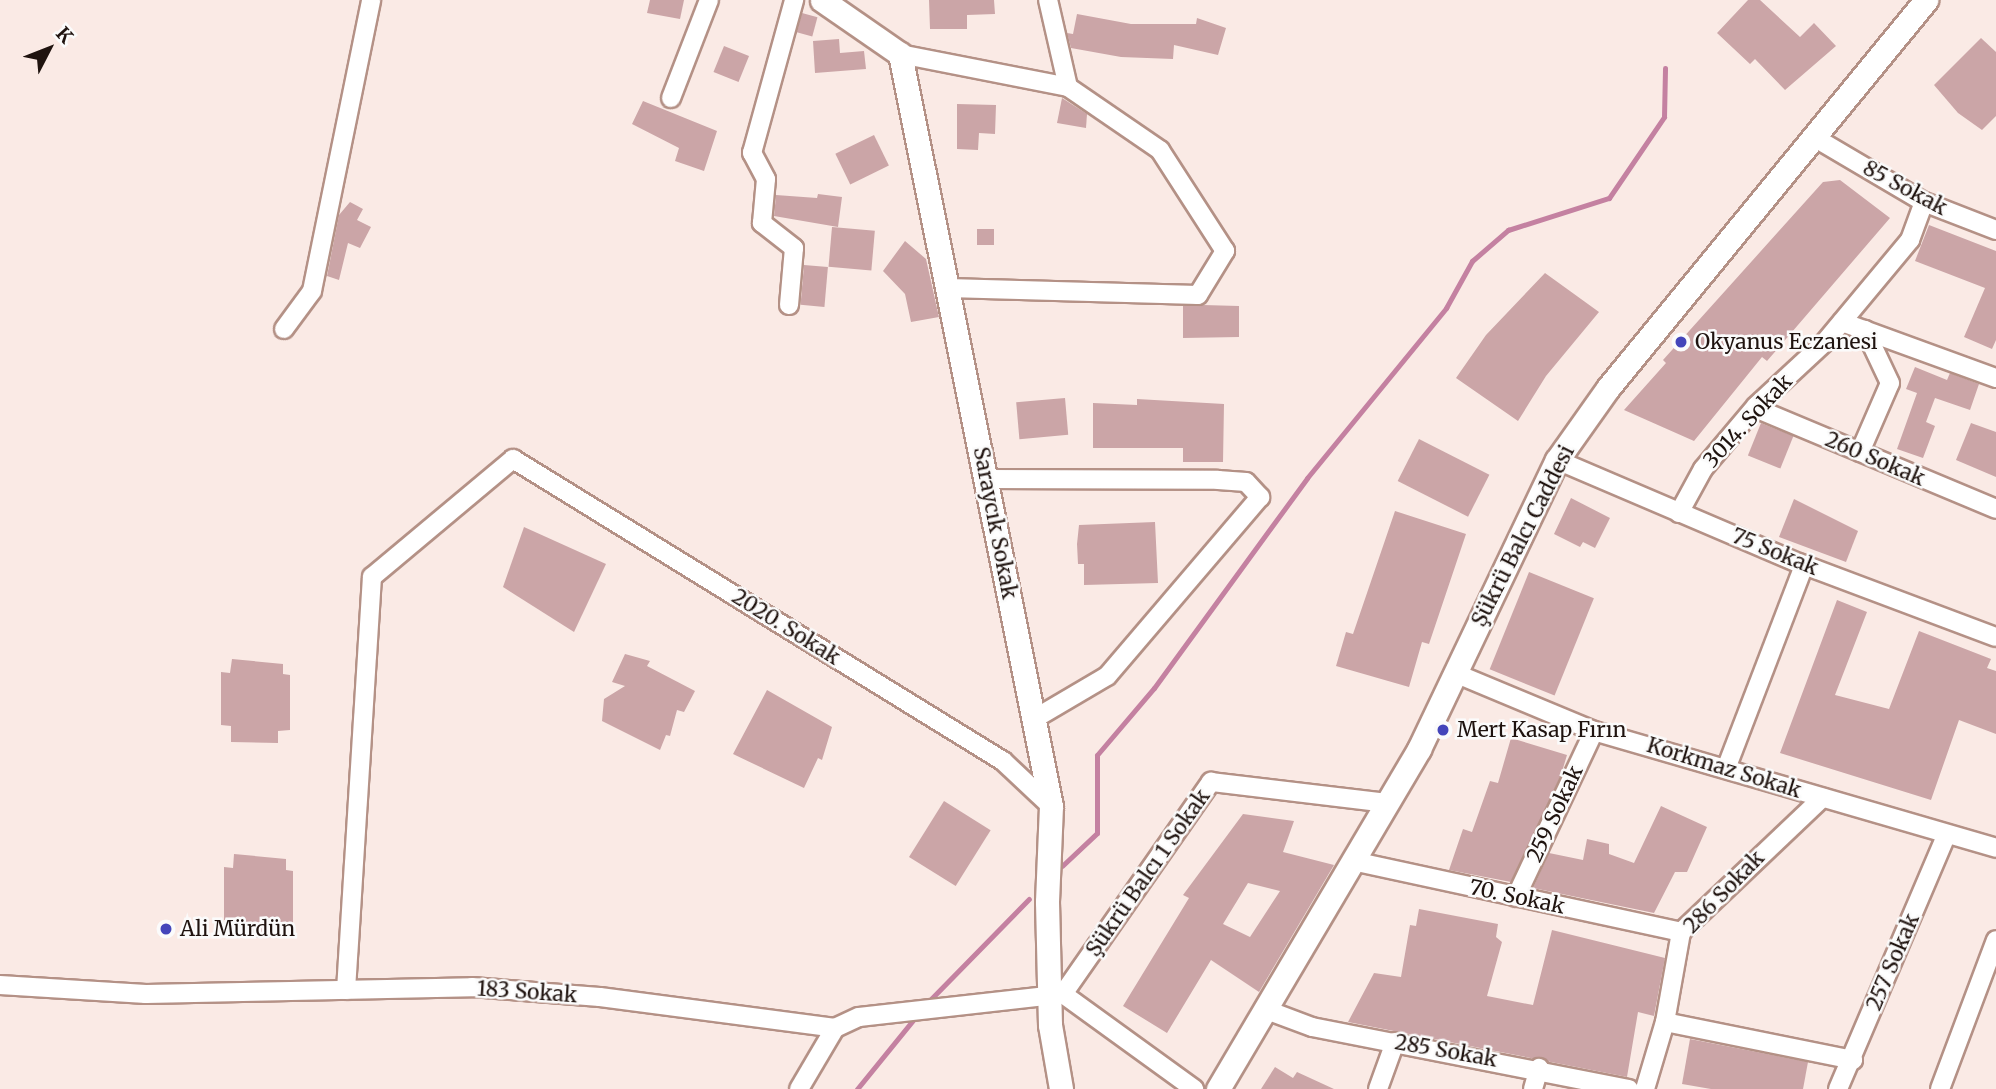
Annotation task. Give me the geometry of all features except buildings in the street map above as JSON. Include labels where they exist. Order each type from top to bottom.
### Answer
[{"type":"street","points":[[284,330],[312,291],[371,0]]},
{"type":"street","points":[[671,98],[709,0]]},
{"type":"street","points":[[789,305],[794,248],[762,223],[766,179],[752,153],[794,0]]},
{"type":"street","points":[[822,0],[900,54],[1068,87],[1160,150],[1225,251],[1198,295],[948,289]]},
{"type":"street","points":[[1048,0],[1068,87]]},
{"type":"street","name":"Şükrü Balcı Caddesi","points":[[1218,1089],[1387,803],[1457,674],[1501,570],[1557,460],[1608,388],[1817,139],[1926,0]]},
{"type":"street","name":"Saraycık Sokak","points":[[900,54],[1052,806],[1047,902],[1061,1089]]},
{"type":"street","name":"85 Sokak","points":[[1817,139],[1924,202],[1996,230]]},
{"type":"street","name":"3014. Sokak","points":[[1679,513],[1703,469],[1755,408],[1842,321],[1910,240],[1924,202]]},
{"type":"street","points":[[1842,321],[1996,378]]},
{"type":"street","points":[[1860,452],[1890,383],[1865,330]]},
{"type":"street","name":"260 Sokak","points":[[1755,408],[1996,509]]},
{"type":"street","name":"2020. Sokak","points":[[346,990],[372,578],[513,459],[1003,761],[1052,806]]},
{"type":"street","name":"75 Sokak","points":[[1557,460],[1804,565],[1995,633]]},
{"type":"street","points":[[986,479],[1218,480],[1246,482],[1260,497],[1107,676],[1034,719]]},
{"type":"street","points":[[1727,766],[1804,565]]},
{"type":"street","name":"Korkmaz Sokak","points":[[1457,674],[1594,731],[1727,766],[1822,798],[1996,848]]},
{"type":"street","name":"259 Sokak","points":[[1516,897],[1594,731]]},
{"type":"street","name":"Şükrü Balcı 1 Sokak","points":[[1056,996],[1211,782],[1387,803]]},
{"type":"street","name":"286 Sokak","points":[[1645,1089],[1665,1022],[1681,932],[1822,798]]},
{"type":"street","name":"257 Sokak","points":[[1838,1089],[1947,834]]},
{"type":"street","name":"70. Sokak","points":[[1353,861],[1681,932]]},
{"type":"street","points":[[1940,1089],[1996,940]]},
{"type":"street","name":"183 Sokak","points":[[0,985],[146,994],[472,987],[600,997],[835,1028],[859,1017],[1056,996]]},
{"type":"street","points":[[1056,996],[1194,1089]]},
{"type":"street","name":"285 Sokak","points":[[1264,1009],[1312,1027],[1539,1068],[1629,1089]]},
{"type":"street","points":[[1665,1022],[1853,1059]]},
{"type":"street","points":[[799,1089],[835,1028]]},
{"type":"street","points":[[1378,1089],[1395,1042]]},
{"type":"street","points":[[1533,1089],[1539,1068]]},
{"type":"waterway","points":[[1062,866],[1097,833],[1097,755],[1154,688],[1307,478],[1446,308],[1472,261],[1508,230],[1609,198],[1664,117],[1665,68]]},
{"type":"waterway","points":[[926,1004],[1029,899]]},
{"type":"waterway","points":[[857,1089],[918,1014]]},
{"type":"place","name":"Okyanus Eczanesi","points":[[1681,342]]},
{"type":"place","name":"Mert Kasap Fırın","points":[[1443,730]]},
{"type":"place","name":"Ali Mürdün","points":[[166,929]]}]
